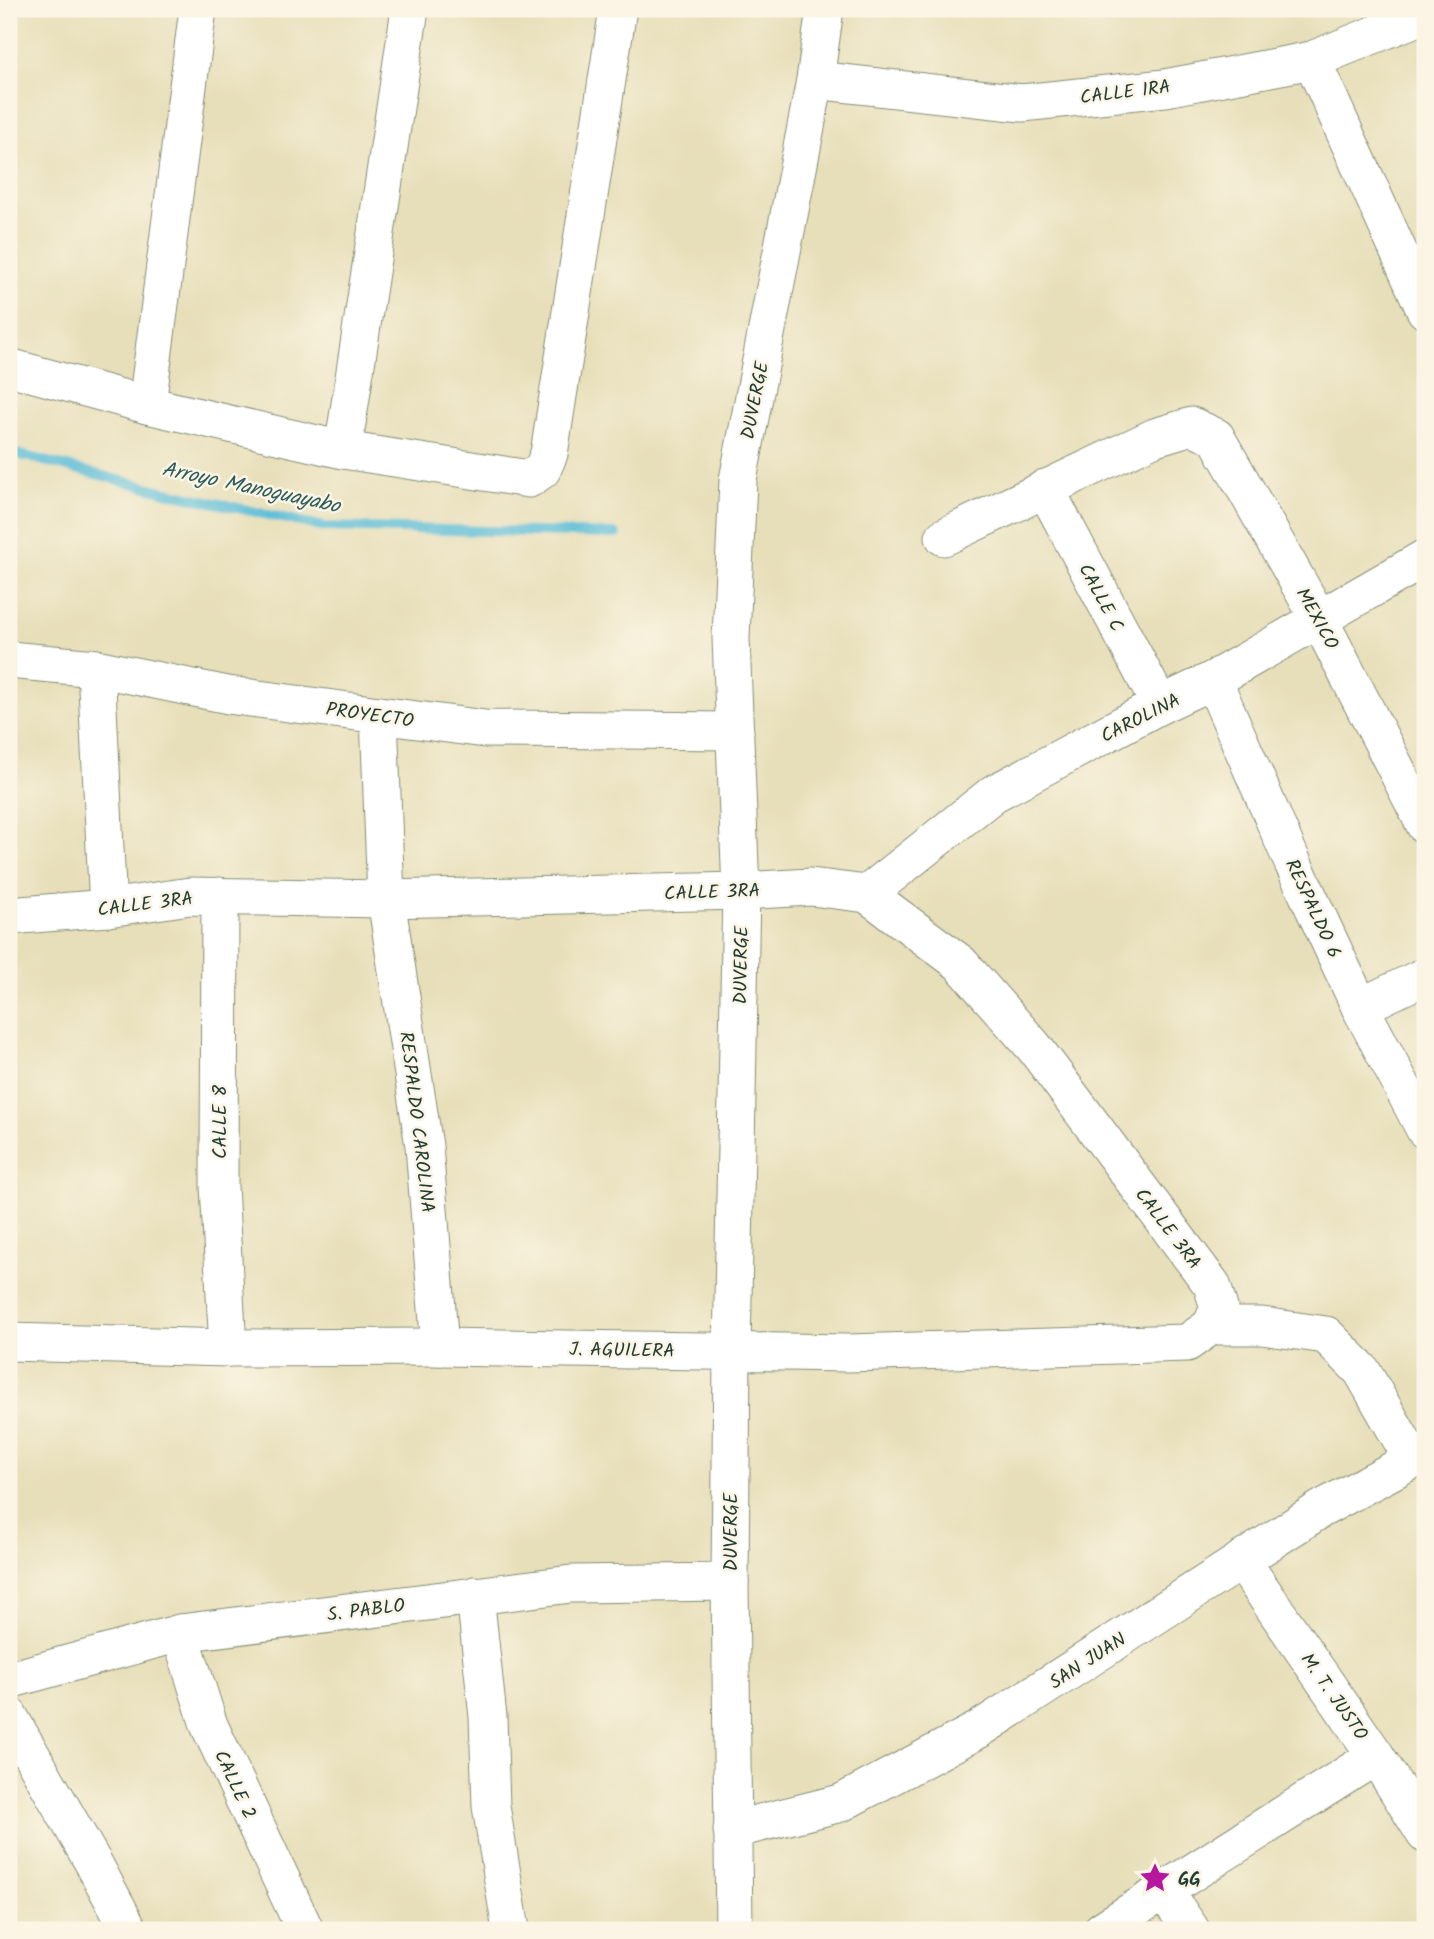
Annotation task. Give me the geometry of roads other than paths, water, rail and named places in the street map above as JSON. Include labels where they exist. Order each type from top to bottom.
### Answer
[{"type":"street","points":[[147,405],[198,9]]},
{"type":"street","points":[[342,450],[410,9]]},
{"type":"street","points":[[9,367],[147,405],[342,450],[529,479],[542,470],[549,454],[618,9]]},
{"type":"street","name":"DUVERGE","points":[[734,1930],[730,1582],[741,891],[731,638],[738,480],[816,80],[825,9]]},
{"type":"street","name":"CALLE 1RA","points":[[816,80],[1022,103],[1165,88],[1312,60],[1425,14]]},
{"type":"street","points":[[1312,60],[1425,310]]},
{"type":"street","name":"MEXICO","points":[[1045,488],[1155,437],[1192,426],[1216,437],[1320,619],[1425,825]]},
{"type":"street","points":[[944,537],[1045,488]]},
{"type":"street","name":"CALLE C","points":[[1045,488],[1160,705]]},
{"type":"street","name":"CAROLINA","points":[[867,894],[993,794],[1160,705],[1213,680],[1425,558]]},
{"type":"street","name":"PROYECTO","points":[[9,660],[96,668],[228,695],[485,729],[735,730]]},
{"type":"street","points":[[96,668],[108,908]]},
{"type":"street","name":"RESPALDO 6","points":[[1213,680],[1292,861],[1360,1007],[1425,1130]]},
{"type":"street","name":"RESPALDO CAROLINA","points":[[379,715],[386,899],[425,1146],[440,1347]]},
{"type":"street","name":"CALLE 3RA","points":[[9,916],[108,908],[190,896],[386,899],[811,887],[867,894],[960,963],[1034,1047],[1212,1285],[1215,1317]]},
{"type":"street","name":"CALLE 8","points":[[220,896],[219,1186],[228,1348]]},
{"type":"street","points":[[1360,1007],[1425,976]]},
{"type":"street","points":[[1215,1317],[1326,1335],[1362,1371],[1419,1457]]},
{"type":"street","name":"J. AGUILERA","points":[[9,1342],[228,1348],[440,1347],[848,1353],[1187,1343],[1215,1317]]},
{"type":"street","name":"SAN JUAN","points":[[732,1830],[841,1803],[978,1730],[1321,1509],[1419,1457]]},
{"type":"street","name":"M. T. JUSTO","points":[[1241,1560],[1376,1756],[1425,1834]]},
{"type":"street","name":"S. PABLO","points":[[9,1680],[180,1633],[571,1584],[730,1582]]},
{"type":"street","points":[[475,1595],[488,1717],[491,1806],[511,1930]]},
{"type":"street","name":"CALLE 2","points":[[180,1633],[209,1725],[305,1930]]},
{"type":"street","points":[[9,1716],[129,1930]]},
{"type":"street","points":[[1102,1930],[1166,1892],[1376,1756]]},
{"type":"street","points":[[1166,1892],[1191,1930]]},
{"type":"waterway","name":"Arroyo Manoguayabo","points":[[9,452],[166,492],[324,527],[616,534]]},
{"type":"place","name":"GG","points":[[1155,1878]]}]
